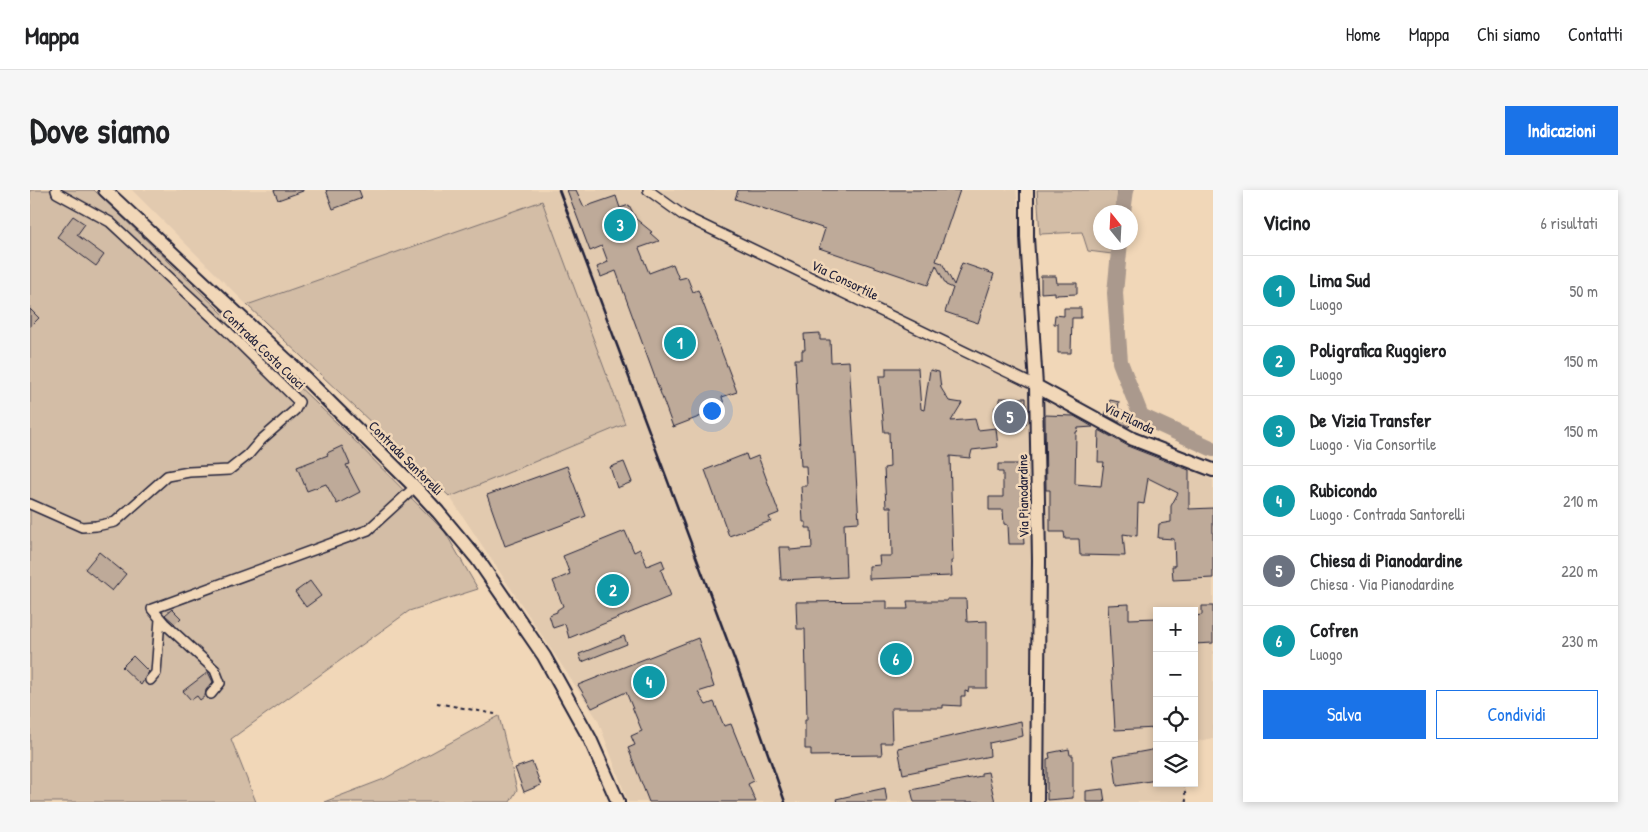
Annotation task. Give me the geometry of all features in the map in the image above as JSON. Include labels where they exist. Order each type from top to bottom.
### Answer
[{"type":"street","name":"Contrada Costa Cuoci","points":[[30,504],[82,527],[115,522],[167,476],[189,472],[229,470],[248,455],[295,410],[299,402],[227,331],[110,222],[57,193],[56,190]]},
{"type":"street","name":"Contrada Santorelli","points":[[104,190],[287,361],[438,512],[478,560],[544,656],[590,739],[618,802]]},
{"type":"street","name":"Via Consortile","points":[[648,190],[684,216],[1036,386]]},
{"type":"street","name":"Via Pianodardine","points":[[1028,190],[1027,237],[1036,386],[1039,560],[1037,802]]},
{"type":"street","name":"Via Filanda","points":[[1036,386],[1133,439],[1213,470]]},
{"type":"street","points":[[211,694],[220,683],[215,670],[160,619],[152,609],[368,530],[415,487]]},
{"type":"street","points":[[150,680],[156,673],[160,619]]},
{"type":"path","points":[[437,703],[495,714]]},
{"type":"path","points":[[1184,787],[1186,802]]},
{"type":"shaded area","points":[[30,190],[94,190],[341,427],[445,532],[478,589],[409,611],[231,739],[256,802],[30,802]]},
{"type":"shaded area","points":[[132,190],[1016,190],[1040,392],[1213,480],[1213,738],[1198,741],[1198,607],[1153,607],[1153,787],[1185,787],[1186,802],[628,802],[598,720],[450,497],[625,424],[542,202],[247,305]]},
{"type":"shaded area","points":[[1037,190],[1118,190],[1117,205],[1093,205],[1093,250],[1112,250],[1112,254],[1088,251],[1082,232],[1040,234]]},
{"type":"shaded area","points":[[542,201],[625,424],[450,497],[247,305]]},
{"type":"shaded area","points":[[499,716],[517,790],[510,802],[324,802],[384,779]]},
{"type":"building","points":[[274,190],[303,190],[303,191],[278,200]]},
{"type":"building","points":[[326,190],[359,190],[362,198],[333,209]]},
{"type":"building","points":[[567,190],[576,190],[584,207],[616,196],[620,208],[629,205],[636,219],[652,232],[650,233],[659,241],[639,248],[649,273],[673,264],[679,279],[687,277],[693,292],[698,290],[737,392],[722,397],[725,407],[673,427],[616,271],[601,277],[597,267],[608,262],[602,246],[590,251]]},
{"type":"building","points":[[738,190],[960,190],[936,261],[942,263],[954,285],[962,263],[994,274],[978,323],[945,312],[953,288],[946,285],[936,265],[928,285],[819,248],[825,229],[735,199]]},
{"type":"building","points":[[73,216],[85,224],[77,235],[104,255],[96,266],[57,237]]},
{"type":"building","points":[[1041,276],[1056,276],[1057,283],[1077,283],[1077,294],[1055,295],[1055,292],[1041,293]]},
{"type":"building","points":[[1064,308],[1081,308],[1081,318],[1072,318],[1071,353],[1058,353],[1058,324],[1054,324],[1055,315],[1064,316]]},
{"type":"building","points":[[30,309],[39,318],[30,327]]},
{"type":"building","points":[[820,333],[820,340],[830,340],[831,362],[849,361],[859,522],[844,523],[846,577],[781,580],[779,547],[790,547],[790,550],[812,548],[811,528],[806,528],[806,522],[803,522],[801,486],[807,486],[806,466],[801,466],[795,359],[802,359],[802,350],[805,350],[804,334]]},
{"type":"building","points":[[886,368],[918,368],[921,409],[924,410],[930,370],[939,372],[941,388],[949,401],[962,403],[951,421],[975,419],[978,430],[996,428],[998,447],[972,450],[970,458],[950,456],[952,576],[869,579],[869,566],[880,565],[879,556],[892,556],[891,507],[886,507],[884,468],[890,467],[889,432],[884,432],[879,376],[886,376]]},
{"type":"building","points":[[1000,398],[1026,398],[1026,424],[994,424],[995,407],[1000,407]]},
{"type":"building","points":[[1110,400],[1119,402],[1118,409],[1124,411],[1123,414],[1126,414],[1125,419],[1131,421],[1129,427],[1105,415]]},
{"type":"building","points":[[1045,415],[1074,416],[1093,427],[1078,428],[1076,432],[1075,484],[1101,486],[1104,462],[1098,462],[1099,430],[1130,447],[1189,470],[1189,509],[1213,508],[1213,578],[1173,580],[1172,566],[1175,566],[1174,539],[1158,538],[1159,524],[1171,522],[1171,506],[1178,493],[1148,478],[1144,504],[1138,503],[1137,536],[1123,534],[1125,556],[1080,555],[1079,539],[1065,539],[1064,532],[1050,532],[1050,490],[1046,490]]},
{"type":"building","points":[[342,446],[350,464],[346,465],[360,492],[337,504],[326,484],[307,491],[297,467],[328,455],[327,453]]},
{"type":"building","points":[[746,454],[748,460],[758,456],[779,513],[769,517],[771,521],[729,536],[705,470]]},
{"type":"building","points":[[624,462],[632,482],[617,488],[610,467]]},
{"type":"building","points":[[998,464],[1027,464],[1026,528],[1023,529],[1024,544],[1009,544],[1008,525],[1004,524],[1003,510],[989,510],[989,497],[1003,497],[1003,472],[998,472]]},
{"type":"building","points":[[567,466],[586,516],[505,546],[487,495]]},
{"type":"building","points":[[625,531],[634,552],[640,549],[647,566],[662,560],[665,568],[661,570],[671,596],[569,638],[565,624],[553,628],[549,615],[557,612],[563,606],[553,581],[570,574],[563,556]]},
{"type":"building","points":[[99,552],[126,574],[112,591],[85,569]]},
{"type":"building","points":[[310,581],[321,596],[306,607],[295,592]]},
{"type":"building","points":[[947,599],[966,599],[967,622],[987,621],[987,688],[969,688],[968,692],[965,691],[965,696],[961,696],[961,706],[943,705],[943,708],[891,708],[892,743],[881,743],[882,755],[811,756],[811,749],[805,749],[805,720],[807,720],[805,629],[797,629],[796,602],[887,601],[887,609],[908,609],[907,601],[947,601]]},
{"type":"building","points":[[1129,604],[1129,619],[1153,618],[1153,728],[1115,730],[1108,605]]},
{"type":"building","points":[[1202,606],[1213,606],[1213,643],[1198,644],[1198,616],[1202,615]]},
{"type":"building","points":[[172,609],[181,618],[175,624],[165,615]]},
{"type":"building","points":[[624,636],[627,644],[582,662],[579,654]]},
{"type":"building","points":[[698,638],[714,687],[698,692],[706,705],[714,702],[724,726],[731,724],[754,781],[748,784],[756,802],[649,802],[628,748],[635,745],[631,736],[642,731],[626,692],[592,708],[578,685]]},
{"type":"building","points":[[133,656],[149,672],[141,685],[122,667]]},
{"type":"building","points":[[208,672],[213,682],[206,690],[205,696],[200,700],[197,696],[191,700],[183,691]]},
{"type":"building","points":[[1021,721],[1023,736],[989,743],[990,756],[903,774],[898,748]]},
{"type":"building","points":[[1069,749],[1070,755],[1073,755],[1073,798],[1047,800],[1047,759],[1050,758],[1049,753]]},
{"type":"building","points":[[1153,750],[1153,781],[1117,786],[1113,757]]},
{"type":"building","points":[[532,762],[541,785],[524,792],[515,768]]},
{"type":"building","points":[[988,772],[995,802],[914,802],[911,790],[981,776],[981,773]]},
{"type":"building","points":[[885,788],[887,802],[837,802],[836,799]]},
{"type":"building","points":[[1103,789],[1105,802],[1086,802],[1086,791]]},
{"type":"waterway","points":[[1124,205],[1126,190]]},
{"type":"waterway","points":[[1119,250],[1115,293],[1120,362],[1141,416],[1213,449]]},
{"type":"railway","points":[[559,190],[741,677],[785,802]]},
{"type":"place","name":"De Vizia Transfer","points":[[620,225]]},
{"type":"place","name":"Lima Sud","points":[[680,343]]},
{"type":"place","name":"Chiesa di Pianodardine","points":[[1010,417]]},
{"type":"place","name":"Poligrafica Ruggiero","points":[[613,590]]},
{"type":"place","name":"Cofren","points":[[896,659]]},
{"type":"place","name":"Rubicondo","points":[[649,682]]}]
